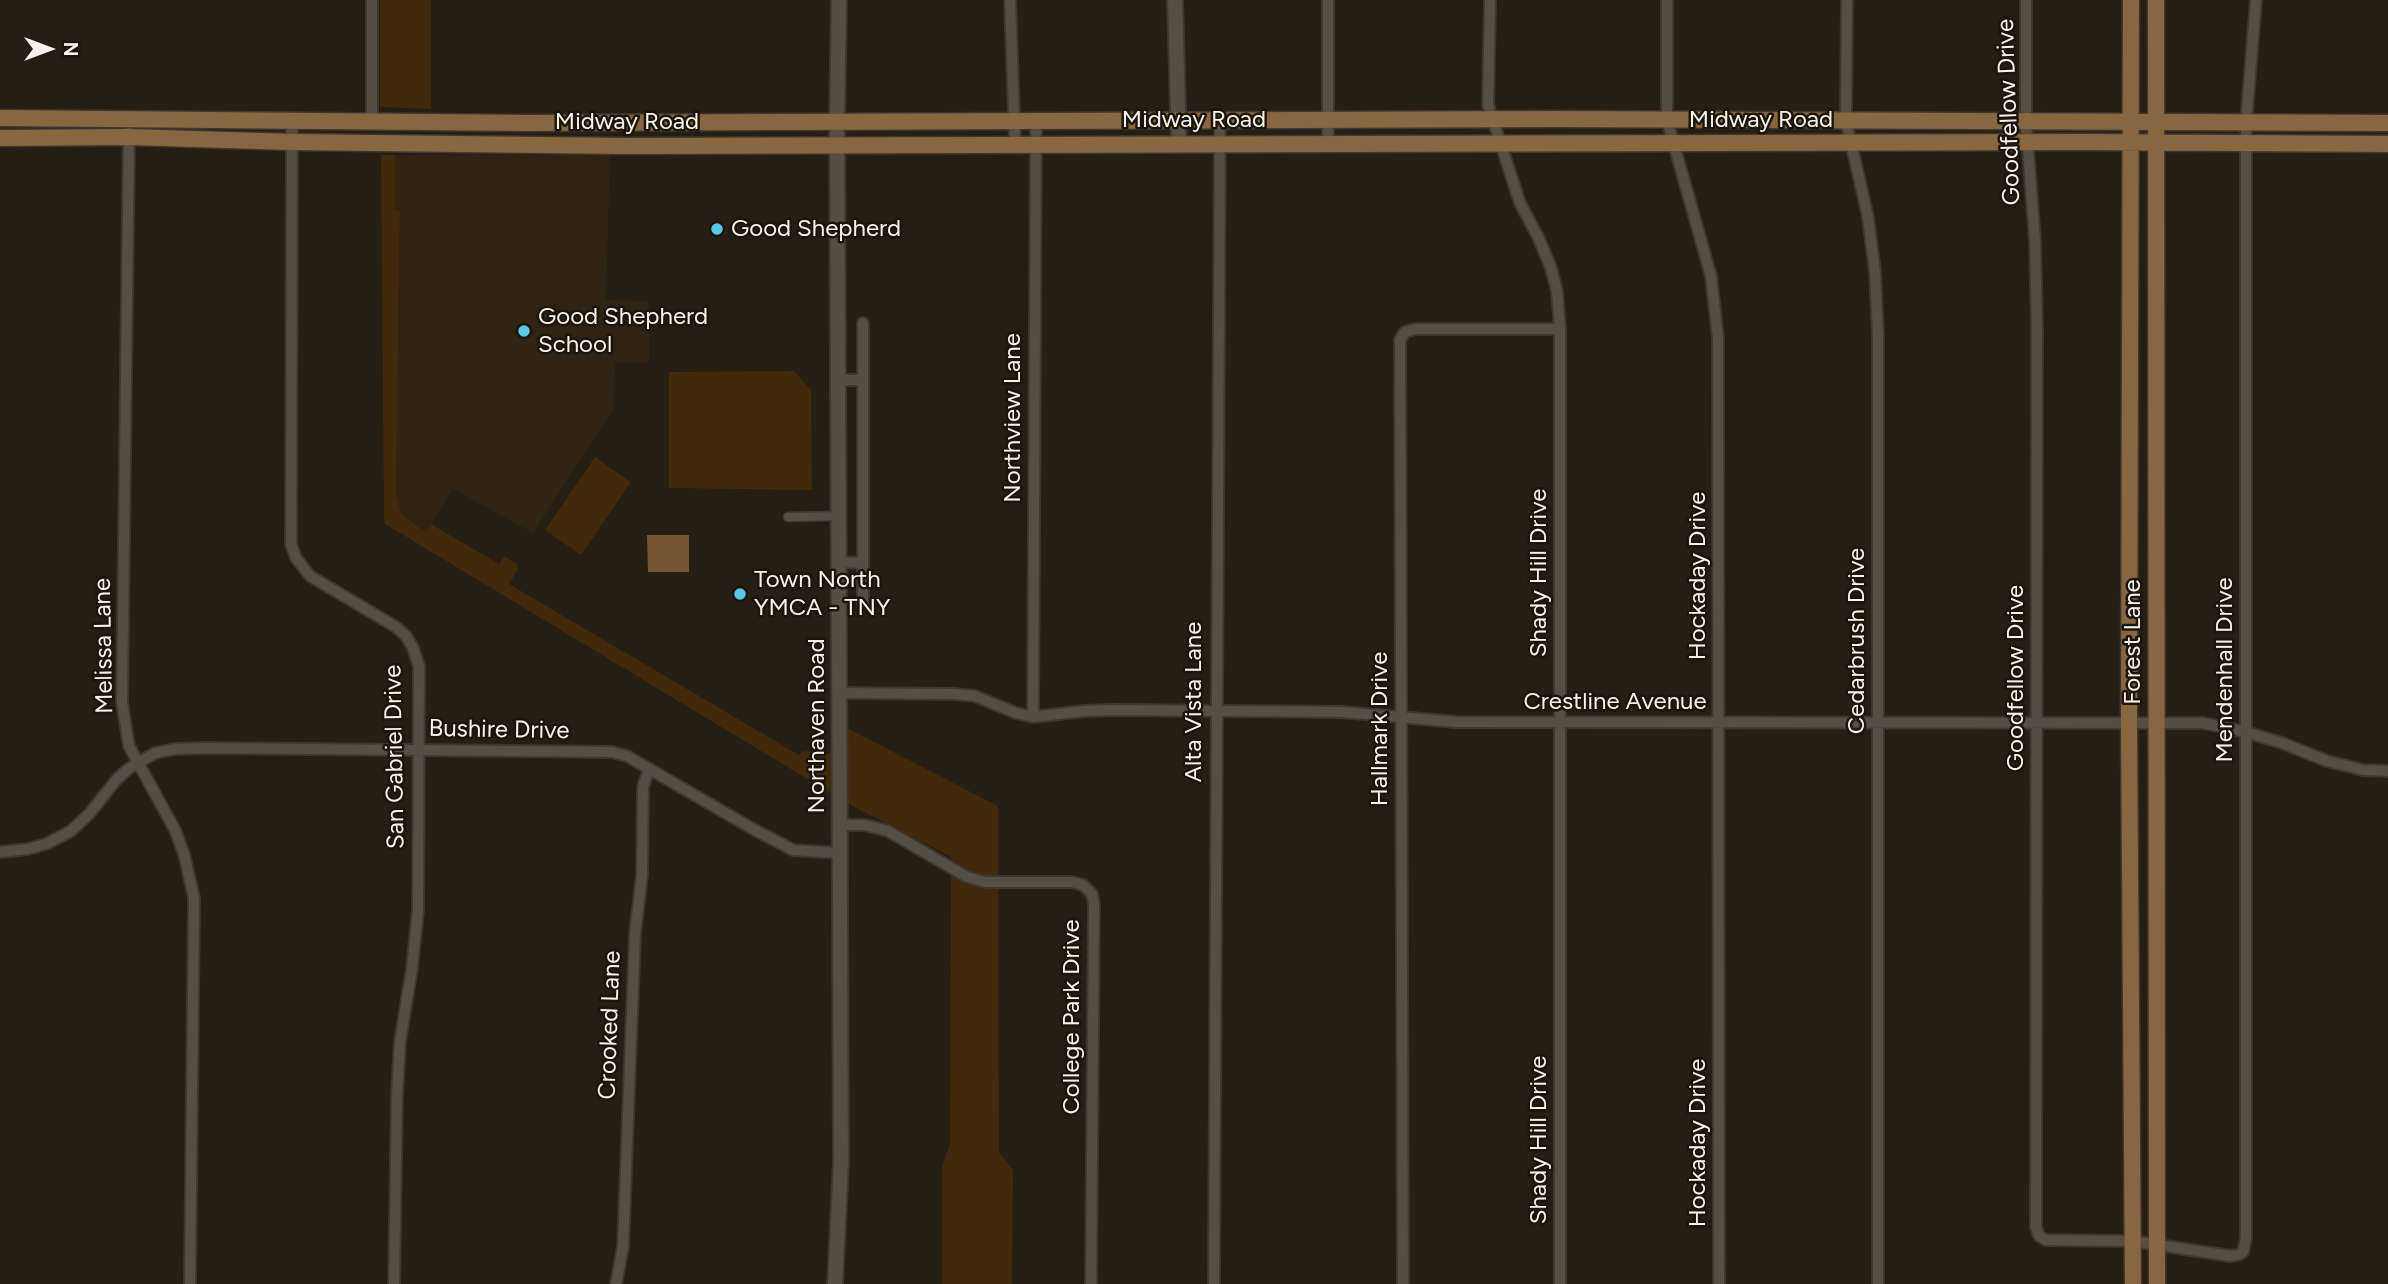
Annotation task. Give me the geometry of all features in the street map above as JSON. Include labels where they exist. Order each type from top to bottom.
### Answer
[{"type":"main road","name":"Forest Lane","points":[[2131,0],[2129,724],[2133,1284]]},
{"type":"main road","name":"Forest Lane","points":[[2156,0],[2157,1284]]},
{"type":"main road","name":"Midway Road","points":[[0,118],[528,123],[1667,120],[2388,123]]},
{"type":"main road","name":"Midway Road","points":[[0,138],[623,146],[1852,142],[2388,144]]},
{"type":"street","points":[[372,0],[372,121]]},
{"type":"street","name":"Northaven Road","points":[[835,1284],[841,1162],[837,121],[839,0]]},
{"type":"street","points":[[1010,0],[1015,144]]},
{"type":"street","points":[[1175,0],[1179,143]]},
{"type":"street","points":[[1328,0],[1328,143]]},
{"type":"street","name":"Shady Hill Drive","points":[[1490,0],[1489,105],[1520,203],[1551,268],[1557,291],[1560,329],[1560,1284]]},
{"type":"street","name":"Hockaday Drive","points":[[1667,0],[1667,120],[1711,276],[1718,338],[1719,1284]]},
{"type":"street","name":"Cedarbrush Drive","points":[[1847,0],[1846,121],[1867,217],[1877,309],[1878,1284]]},
{"type":"street","name":"Goodfellow Drive","points":[[2026,0],[2026,122],[2035,241],[2037,327],[2036,1227],[2039,1236],[2046,1240],[2133,1241],[2157,1246]]},
{"type":"street","name":"Mendenhall Drive","points":[[2157,1246],[2230,1256],[2238,1255],[2245,1247],[2246,123],[2256,0]]},
{"type":"street","name":"Melissa Lane","points":[[129,119],[122,702],[130,746],[175,830],[184,854],[194,898],[190,1284]]},
{"type":"street","name":"San Gabriel Drive","points":[[292,120],[292,544],[296,558],[310,576],[406,636],[419,666],[418,910],[400,1042],[394,1284]]},
{"type":"street","name":"Northview Lane","points":[[1033,716],[1036,120]]},
{"type":"street","name":"Alta Vista Lane","points":[[1214,1284],[1220,120]]},
{"type":"street","points":[[863,323],[863,604]]},
{"type":"street","name":"Hallmark Drive","points":[[1403,1284],[1400,340],[1405,332],[1415,329],[1560,329]]},
{"type":"street","points":[[839,380],[863,380]]},
{"type":"street","points":[[788,517],[839,516]]},
{"type":"street","points":[[839,562],[863,563]]},
{"type":"street","name":"Crestline Avenue","points":[[840,693],[975,696],[1016,713],[1033,716],[1084,710],[1342,712],[1456,722],[2203,723],[2282,743],[2327,761],[2363,770],[2388,771]]},
{"type":"street","name":"Bushire Drive","points":[[0,852],[46,844],[71,831],[90,813],[117,779],[138,763],[156,753],[185,749],[612,751],[627,756],[752,830],[793,850],[839,853]]},
{"type":"street","name":"Crooked Lane","points":[[616,1284],[623,1247],[635,934],[642,875],[643,787],[649,769]]},
{"type":"street","name":"College Park Drive","points":[[839,825],[865,825],[888,831],[967,877],[985,882],[1072,882],[1083,885],[1092,894],[1091,1284]]},
{"type":"shaded area","points":[[380,0],[431,0],[431,109],[380,107]]},
{"type":"shaded area","points":[[381,155],[395,155],[395,210],[400,211],[396,496],[402,515],[426,532],[431,524],[499,564],[504,556],[517,564],[518,569],[509,584],[799,755],[804,751],[833,754],[834,795],[385,524]]},
{"type":"shaded area","name":"Good Shepherd School","points":[[395,155],[610,155],[606,300],[649,301],[649,362],[615,362],[614,409],[533,533],[453,489],[426,532],[402,515],[399,507],[396,496],[400,211],[395,210]]},
{"type":"shaded area","points":[[794,371],[811,390],[812,490],[669,488],[669,372]]},
{"type":"shaded area","points":[[595,457],[631,482],[581,555],[545,530]]},
{"type":"shaded area","points":[[647,535],[689,535],[689,572],[648,572]]},
{"type":"shaded area","points":[[845,727],[998,806],[999,1152],[1013,1170],[1012,1284],[942,1284],[942,1167],[950,1144],[951,857],[845,802]]},
{"type":"place","name":"Good Shepherd","points":[[717,229]]},
{"type":"place","name":"Good Shepherd School","points":[[524,331]]},
{"type":"place","name":"Town North YMCA - TNY","points":[[740,594]]}]
